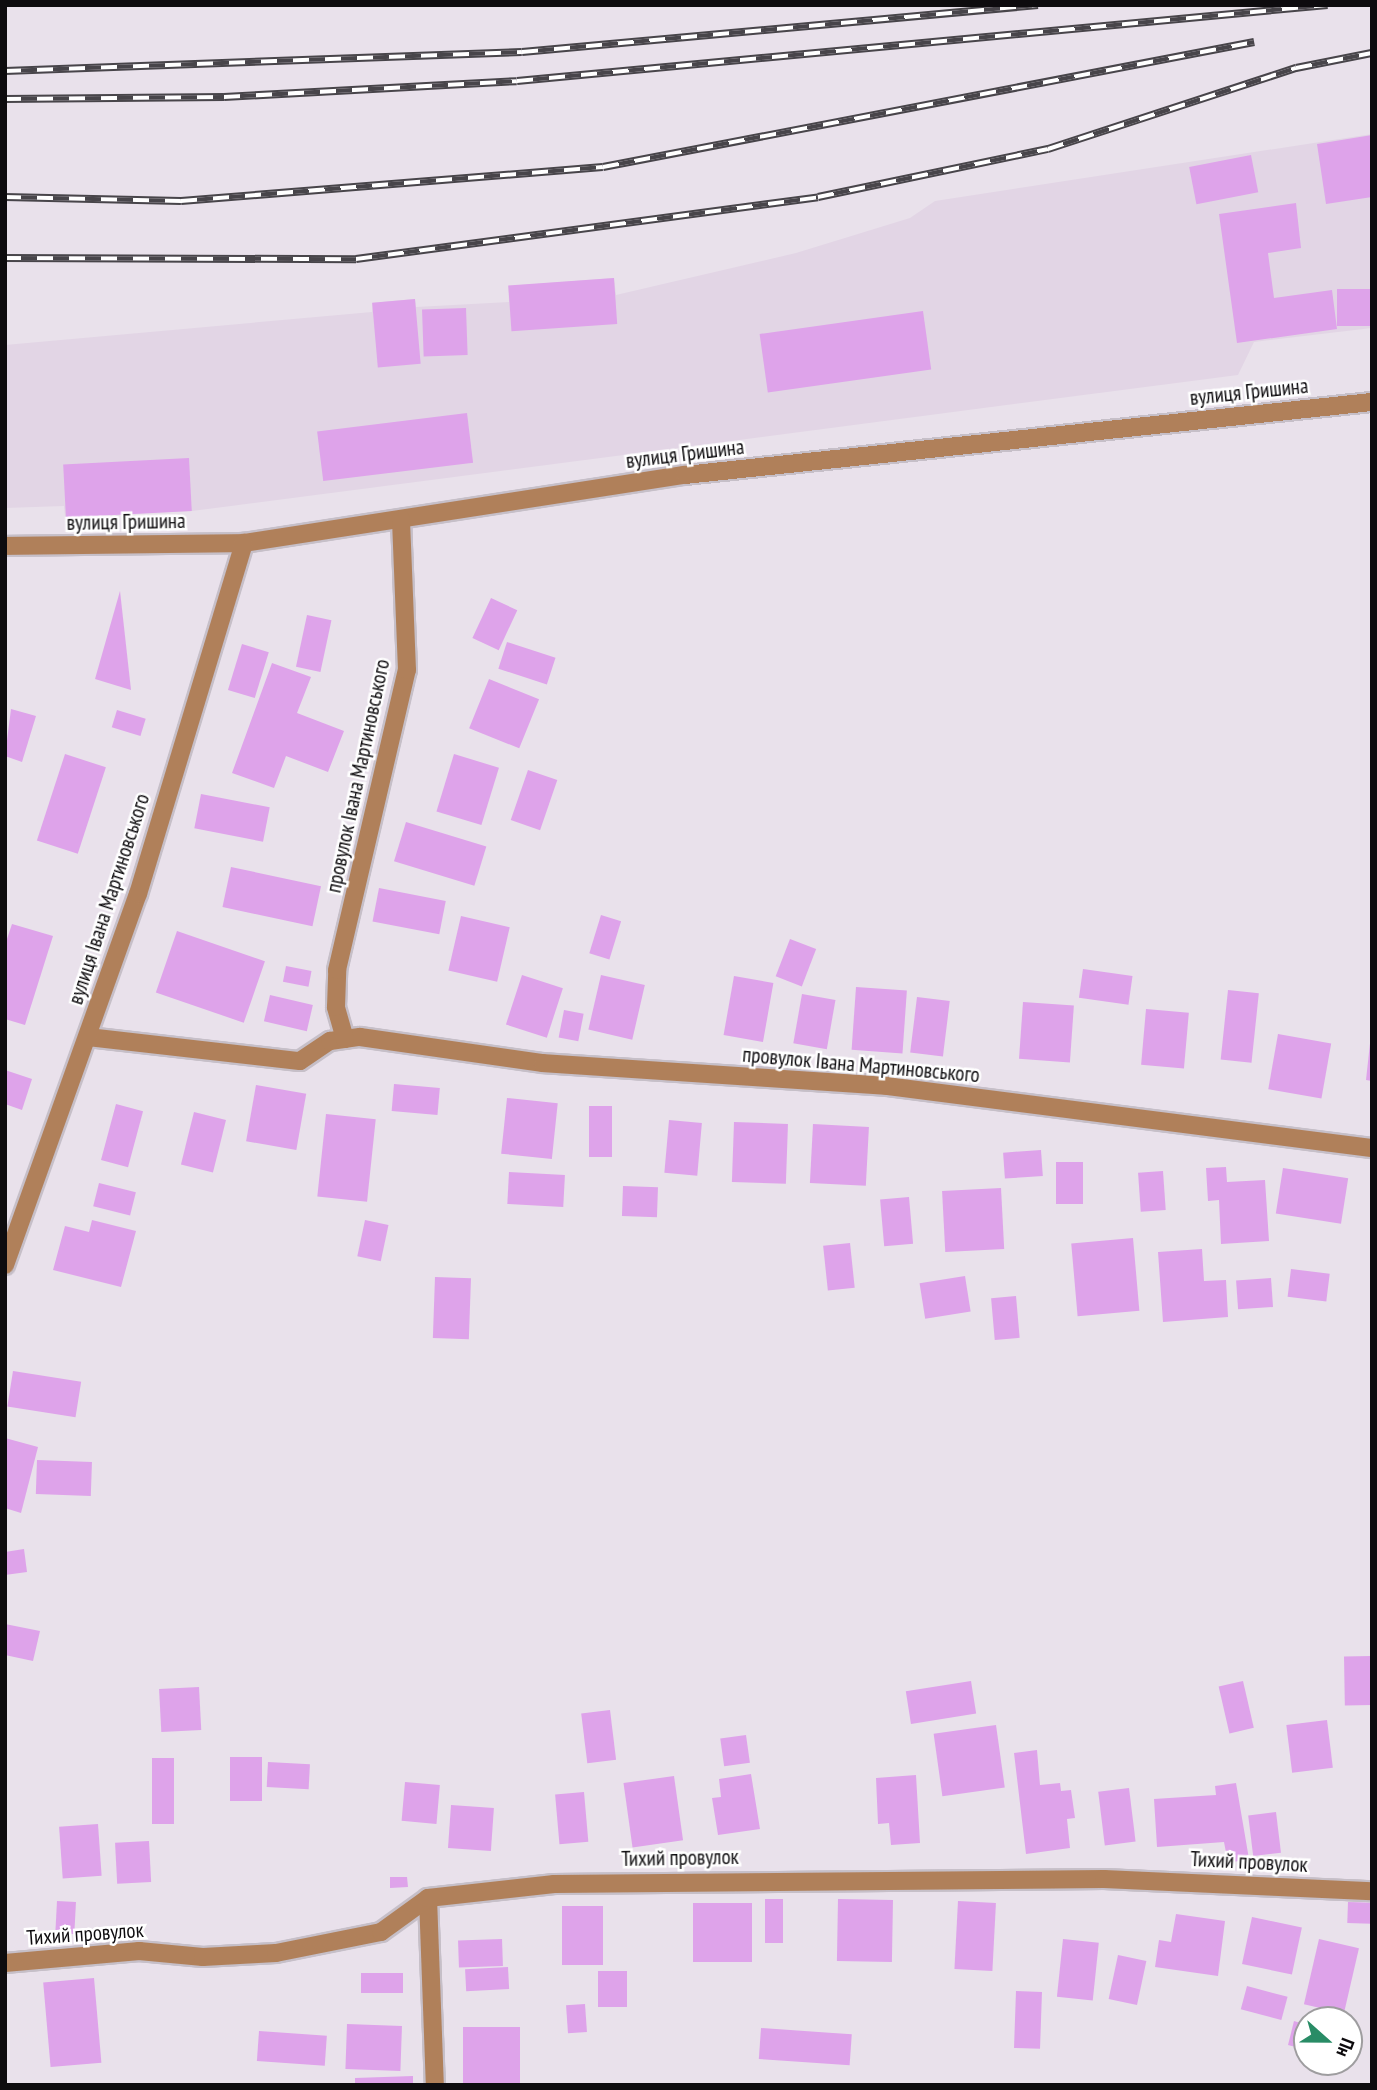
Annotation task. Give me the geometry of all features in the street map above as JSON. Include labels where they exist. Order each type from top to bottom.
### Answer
[{"type":"street","name":"вулиця Гришина","points":[[5,546],[244,543],[685,475],[1372,402]]},
{"type":"street","name":"провулок Івана Мартиновського","points":[[345,1039],[336,1007],[338,970],[407,670],[401,519]]},
{"type":"street","name":"вулиця Івана Мартиновського","points":[[5,1265],[88,1037],[244,543]]},
{"type":"street","name":"провулок Івана Мартиновського","points":[[88,1037],[300,1061],[330,1041],[345,1039],[543,1063],[887,1086],[1372,1148]]},
{"type":"street","name":"Тихий провулок","points":[[5,1963],[139,1951],[203,1957],[276,1953],[381,1932],[428,1898],[541,1885],[755,1879],[1104,1879],[1372,1891]]},
{"type":"street","points":[[428,1898],[435,2085]]},
{"type":"shaded area","points":[[1372,134],[1372,328],[1254,342],[1238,375],[192,511],[65,517],[64,506],[5,508],[5,345],[372,312],[372,303],[415,299],[416,307],[509,302],[508,286],[614,278],[616,295],[796,253],[910,218],[935,201]]},
{"type":"building","points":[[1372,135],[1372,197],[1326,204],[1317,144]]},
{"type":"building","points":[[1251,155],[1258,192],[1196,204],[1189,167]]},
{"type":"building","points":[[1296,203],[1301,248],[1268,253],[1274,298],[1332,290],[1337,329],[1237,343],[1219,214]]},
{"type":"building","points":[[614,278],[617,324],[511,331],[508,285]]},
{"type":"building","points":[[1337,289],[1372,289],[1372,326],[1337,326]]},
{"type":"building","points":[[415,299],[421,364],[378,368],[372,303]]},
{"type":"building","points":[[466,308],[468,355],[424,357],[422,310]]},
{"type":"building","points":[[923,311],[931,369],[768,392],[760,334]]},
{"type":"building","points":[[467,413],[473,463],[323,481],[317,431]]},
{"type":"building","points":[[189,458],[192,511],[66,518],[63,465]]},
{"type":"building","points":[[120,591],[131,690],[95,679]]},
{"type":"building","points":[[491,598],[517,610],[499,650],[472,638]]},
{"type":"building","points":[[307,615],[331,620],[320,672],[296,667]]},
{"type":"building","points":[[507,642],[556,658],[547,684],[498,669]]},
{"type":"building","points":[[242,644],[269,652],[255,698],[228,690]]},
{"type":"building","points":[[272,663],[311,677],[297,713],[344,731],[328,772],[286,756],[274,788],[232,773]]},
{"type":"building","points":[[489,679],[539,699],[519,748],[469,728]]},
{"type":"building","points":[[11,709],[36,716],[22,762],[5,756]]},
{"type":"building","points":[[117,710],[146,719],[140,736],[112,727]]},
{"type":"building","points":[[65,754],[106,767],[78,854],[37,841]]},
{"type":"building","points":[[454,754],[499,768],[481,825],[436,811]]},
{"type":"building","points":[[528,770],[557,780],[540,830],[511,820]]},
{"type":"building","points":[[201,794],[270,807],[263,842],[194,828]]},
{"type":"building","points":[[406,822],[486,847],[474,886],[394,861]]},
{"type":"building","points":[[231,867],[321,886],[312,926],[222,907]]},
{"type":"building","points":[[379,888],[446,901],[439,934],[373,921]]},
{"type":"building","points":[[601,915],[621,921],[609,959],[589,953]]},
{"type":"building","points":[[461,916],[510,927],[497,982],[448,971]]},
{"type":"building","points":[[12,924],[53,936],[25,1025],[5,1019],[5,945]]},
{"type":"building","points":[[177,931],[265,961],[244,1023],[156,992]]},
{"type":"building","points":[[790,939],[816,949],[802,986],[776,976]]},
{"type":"building","points":[[286,966],[312,971],[308,987],[283,982]]},
{"type":"building","points":[[1083,969],[1133,976],[1128,1005],[1079,998]]},
{"type":"building","points":[[522,975],[563,988],[547,1038],[506,1024]]},
{"type":"building","points":[[601,975],[645,985],[632,1040],[588,1030]]},
{"type":"building","points":[[734,976],[773,983],[763,1042],[724,1035]]},
{"type":"building","points":[[856,987],[907,991],[902,1053],[852,1050]]},
{"type":"building","points":[[1228,990],[1259,993],[1252,1063],[1221,1060]]},
{"type":"building","points":[[802,994],[835,1000],[827,1049],[793,1043]]},
{"type":"building","points":[[270,995],[313,1005],[307,1031],[264,1021]]},
{"type":"building","points":[[917,997],[950,1001],[943,1057],[910,1053]]},
{"type":"building","points":[[1023,1002],[1074,1006],[1070,1062],[1019,1059]]},
{"type":"building","points":[[1146,1009],[1189,1013],[1184,1069],[1141,1065]]},
{"type":"building","points":[[564,1010],[584,1014],[578,1041],[559,1037]]},
{"type":"building","points":[[1372,1025],[1372,1081],[1366,1080]]},
{"type":"building","points":[[1278,1034],[1331,1043],[1321,1099],[1268,1089]]},
{"type":"building","points":[[5,1070],[32,1079],[22,1110],[5,1104]]},
{"type":"building","points":[[394,1084],[440,1088],[437,1115],[392,1111]]},
{"type":"building","points":[[256,1085],[306,1094],[296,1150],[246,1141]]},
{"type":"building","points":[[507,1098],[558,1103],[552,1159],[501,1154]]},
{"type":"building","points":[[116,1104],[143,1111],[128,1167],[101,1160]]},
{"type":"building","points":[[589,1106],[612,1106],[612,1157],[589,1157]]},
{"type":"building","points":[[194,1112],[226,1120],[213,1172],[181,1164]]},
{"type":"building","points":[[326,1114],[376,1119],[367,1202],[317,1197]]},
{"type":"building","points":[[669,1120],[702,1123],[697,1176],[664,1173]]},
{"type":"building","points":[[734,1122],[788,1124],[786,1184],[732,1182]]},
{"type":"building","points":[[813,1124],[869,1127],[866,1186],[810,1183]]},
{"type":"building","points":[[1041,1150],[1043,1176],[1005,1179],[1003,1153]]},
{"type":"building","points":[[1056,1162],[1083,1162],[1083,1204],[1056,1204]]},
{"type":"building","points":[[1226,1167],[1227,1182],[1265,1180],[1269,1241],[1221,1244],[1219,1200],[1208,1201],[1206,1168]]},
{"type":"building","points":[[1283,1168],[1348,1178],[1341,1224],[1276,1213]]},
{"type":"building","points":[[1163,1171],[1166,1210],[1141,1212],[1138,1173]]},
{"type":"building","points":[[509,1172],[565,1175],[563,1207],[507,1204]]},
{"type":"building","points":[[99,1183],[136,1192],[130,1215],[93,1206]]},
{"type":"building","points":[[623,1186],[658,1187],[657,1217],[622,1216]]},
{"type":"building","points":[[1001,1188],[1004,1249],[945,1252],[942,1191]]},
{"type":"building","points":[[909,1197],[913,1244],[884,1246],[880,1200]]},
{"type":"building","points":[[92,1220],[136,1231],[121,1287],[53,1270],[65,1226],[89,1232]]},
{"type":"building","points":[[365,1220],[388,1225],[381,1261],[357,1256]]},
{"type":"building","points":[[1133,1238],[1139,1311],[1078,1316],[1071,1243]]},
{"type":"building","points":[[850,1243],[855,1288],[828,1291],[823,1246]]},
{"type":"building","points":[[1202,1249],[1204,1281],[1226,1280],[1228,1317],[1163,1322],[1158,1252]]},
{"type":"building","points":[[1291,1269],[1330,1274],[1326,1302],[1288,1297]]},
{"type":"building","points":[[965,1276],[971,1312],[925,1319],[920,1283]]},
{"type":"building","points":[[435,1277],[471,1278],[469,1339],[433,1338]]},
{"type":"building","points":[[1271,1278],[1273,1307],[1238,1309],[1236,1280]]},
{"type":"building","points":[[1016,1296],[1020,1338],[995,1340],[991,1298]]},
{"type":"building","points":[[13,1371],[81,1382],[76,1417],[7,1407]]},
{"type":"building","points":[[5,1438],[38,1447],[21,1513],[5,1508]]},
{"type":"building","points":[[37,1460],[92,1462],[91,1496],[36,1494]]},
{"type":"building","points":[[24,1549],[27,1572],[5,1575],[5,1552]]},
{"type":"building","points":[[5,1624],[40,1631],[33,1661],[5,1655]]},
{"type":"building","points":[[1344,1656],[1371,1656],[1372,1705],[1345,1705]]},
{"type":"building","points":[[971,1681],[976,1714],[911,1724],[906,1691]]},
{"type":"building","points":[[1243,1681],[1254,1728],[1229,1733],[1219,1687]]},
{"type":"building","points":[[199,1687],[201,1730],[161,1732],[159,1689]]},
{"type":"building","points":[[610,1710],[616,1760],[587,1763],[581,1714]]},
{"type":"building","points":[[1327,1720],[1333,1768],[1292,1773],[1286,1725]]},
{"type":"building","points":[[996,1725],[1005,1787],[942,1796],[934,1734]]},
{"type":"building","points":[[746,1735],[750,1763],[724,1766],[720,1739]]},
{"type":"building","points":[[1037,1750],[1040,1785],[1060,1783],[1061,1791],[1071,1790],[1075,1818],[1067,1819],[1070,1848],[1026,1854],[1014,1753]]},
{"type":"building","points":[[230,1757],[262,1757],[262,1801],[230,1801]]},
{"type":"building","points":[[152,1758],[174,1758],[174,1824],[152,1824]]},
{"type":"building","points":[[268,1762],[310,1764],[309,1789],[267,1787]]},
{"type":"building","points":[[751,1774],[760,1829],[718,1835],[712,1798],[721,1797],[719,1779]]},
{"type":"building","points":[[916,1775],[920,1843],[891,1845],[889,1823],[878,1824],[876,1778]]},
{"type":"building","points":[[674,1776],[683,1840],[633,1847],[623,1783]]},
{"type":"building","points":[[405,1782],[440,1785],[436,1824],[402,1821]]},
{"type":"building","points":[[1236,1783],[1249,1859],[1228,1863],[1224,1842],[1157,1847],[1154,1799],[1216,1795],[1215,1786]]},
{"type":"building","points":[[1129,1788],[1136,1842],[1105,1845],[1098,1792]]},
{"type":"building","points":[[584,1792],[588,1842],[559,1844],[555,1795]]},
{"type":"building","points":[[451,1805],[494,1808],[491,1851],[448,1848]]},
{"type":"building","points":[[1276,1812],[1281,1853],[1253,1856],[1248,1815]]},
{"type":"building","points":[[98,1824],[102,1876],[63,1879],[59,1827]]},
{"type":"building","points":[[149,1841],[151,1882],[117,1884],[115,1843]]},
{"type":"building","points":[[390,1877],[407,1877],[408,1887],[390,1888]]},
{"type":"building","points":[[765,1899],[783,1899],[783,1943],[765,1943]]},
{"type":"building","points":[[838,1899],[893,1900],[892,1962],[837,1961]]},
{"type":"building","points":[[57,1901],[76,1902],[74,1934],[55,1933]]},
{"type":"building","points":[[958,1901],[996,1903],[992,1971],[954,1969]]},
{"type":"building","points":[[1348,1902],[1372,1903],[1371,1924],[1347,1923]]},
{"type":"building","points":[[693,1903],[752,1903],[752,1962],[693,1962]]},
{"type":"building","points":[[562,1906],[603,1906],[603,1965],[562,1965]]},
{"type":"building","points":[[1176,1914],[1225,1921],[1218,1976],[1155,1967],[1159,1940],[1171,1942]]},
{"type":"building","points":[[1252,1917],[1302,1928],[1292,1975],[1242,1964]]},
{"type":"building","points":[[502,1939],[503,1966],[459,1968],[458,1941]]},
{"type":"building","points":[[1063,1939],[1099,1943],[1093,2000],[1057,1997]]},
{"type":"building","points":[[1319,1939],[1359,1948],[1346,2006],[1304,2004]]},
{"type":"building","points":[[1118,1955],[1146,1961],[1137,2005],[1109,1999]]},
{"type":"building","points":[[508,1967],[509,1989],[466,1991],[465,1969]]},
{"type":"building","points":[[598,1971],[627,1971],[627,2007],[598,2007]]},
{"type":"building","points":[[361,1973],[403,1973],[403,1993],[361,1993]]},
{"type":"building","points":[[94,1978],[101,2063],[51,2067],[43,1982]]},
{"type":"building","points":[[1247,1986],[1288,1997],[1281,2020],[1241,2009]]},
{"type":"building","points":[[1016,1991],[1042,1992],[1040,2049],[1014,2048]]},
{"type":"building","points":[[585,2004],[587,2032],[568,2033],[566,2005]]},
{"type":"building","points":[[347,2024],[402,2026],[400,2071],[345,2069]]},
{"type":"building","points":[[1293,2025],[1293,2046],[1288,2045]]},
{"type":"building","points":[[463,2027],[520,2027],[520,2085],[463,2085]]},
{"type":"building","points":[[761,2028],[852,2034],[850,2065],[759,2059]]},
{"type":"building","points":[[259,2031],[327,2036],[325,2066],[257,2061]]},
{"type":"building","points":[[413,2076],[413,2085],[355,2085],[355,2078]]},
{"type":"railway","points":[[5,71],[522,52],[1038,5]]},
{"type":"railway","points":[[5,99],[224,97],[517,81],[1327,5]]},
{"type":"railway","points":[[5,197],[181,201],[603,167],[1254,42]]},
{"type":"railway","points":[[5,258],[356,259],[818,197],[1048,149],[1296,68],[1372,53]]}]
